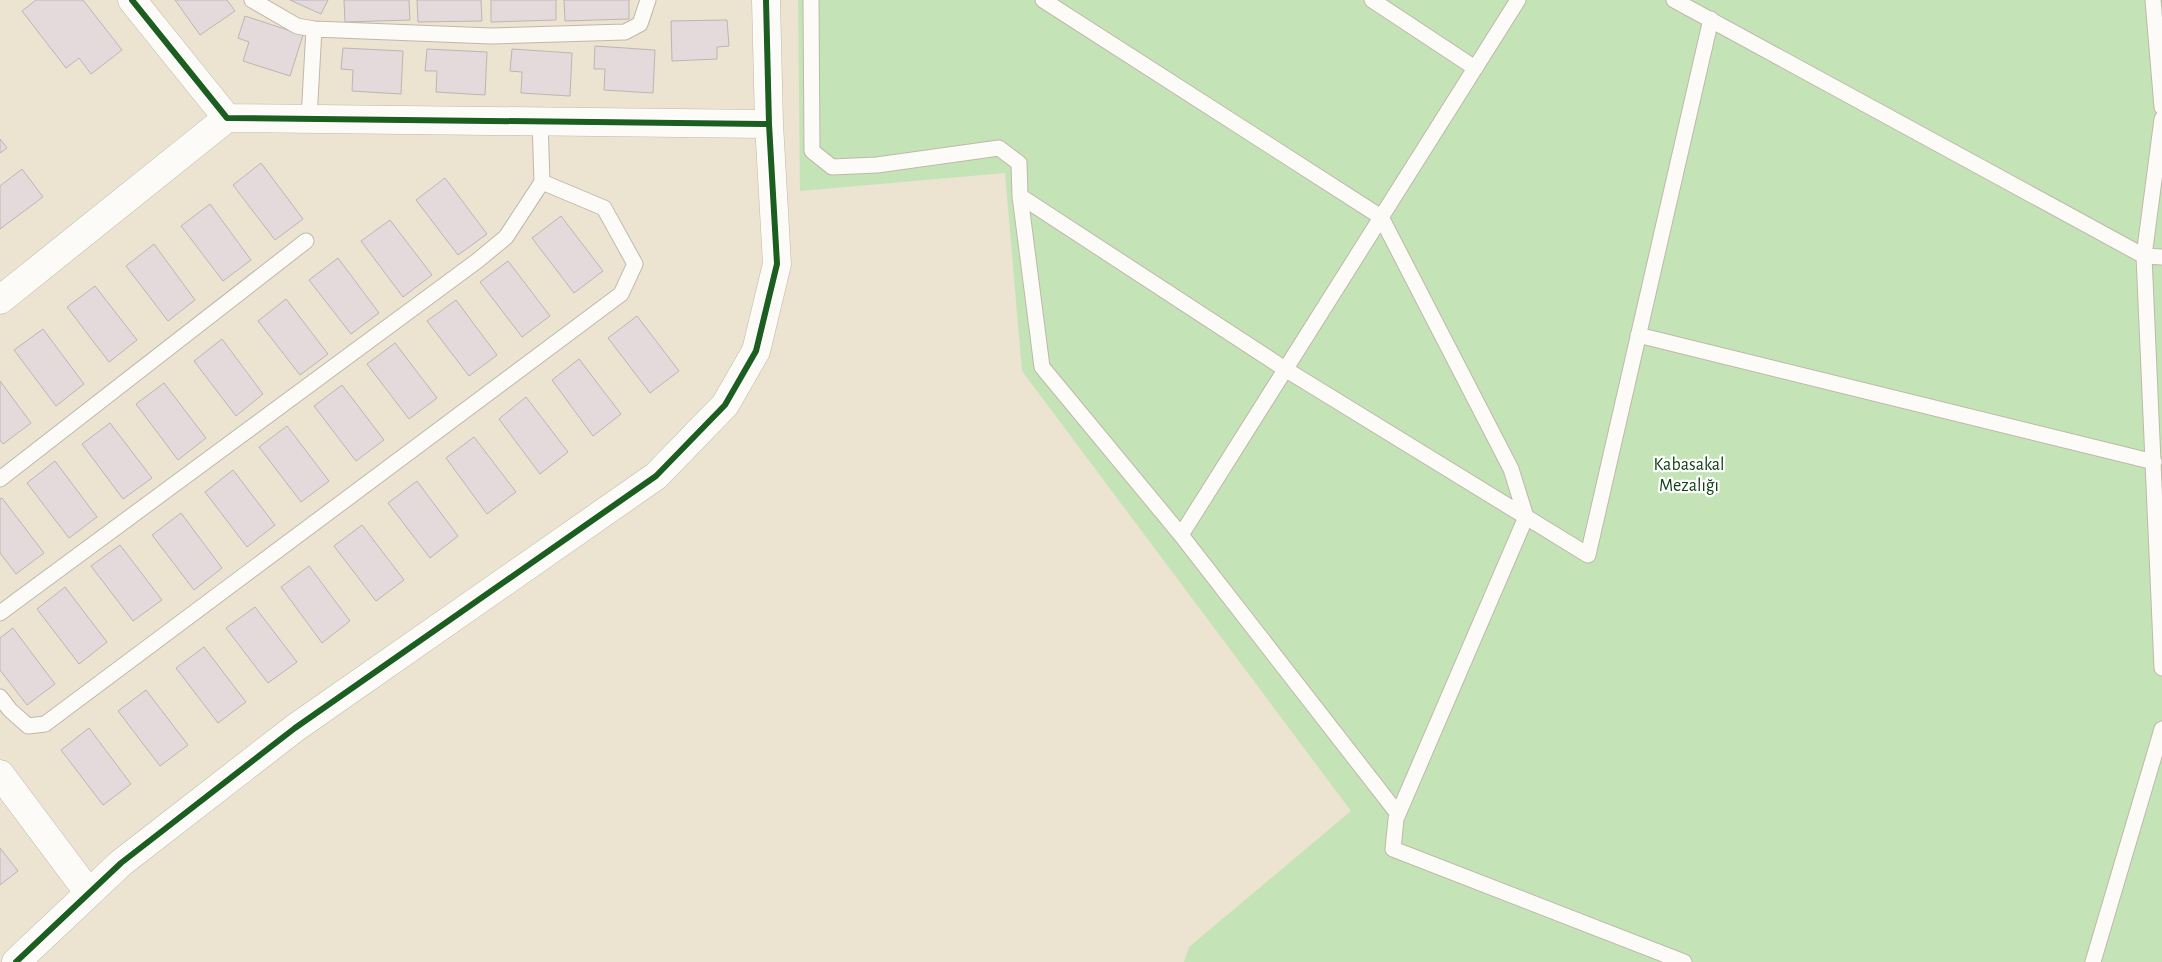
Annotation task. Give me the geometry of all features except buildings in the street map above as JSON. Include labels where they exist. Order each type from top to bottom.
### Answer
[{"type":"street","points":[[132,0],[227,118]]},
{"type":"street","points":[[16,962],[121,862],[295,728],[656,476],[725,405],[756,351],[777,264],[768,124],[766,0]]},
{"type":"street","points":[[0,300],[227,118],[768,124]]},
{"type":"street","points":[[0,774],[89,893]]},
{"type":"lane","points":[[252,0],[296,26],[492,36],[625,32],[640,24],[648,0]]},
{"type":"lane","points":[[810,0],[812,151],[832,167],[877,165],[999,148],[1019,164],[1020,196],[1042,367],[1181,535],[1398,814]]},
{"type":"lane","points":[[1043,0],[1381,218],[1511,468],[1526,517],[1398,814],[1394,849],[1684,962]]},
{"type":"lane","points":[[1372,0],[1475,68]]},
{"type":"lane","points":[[1181,535],[1518,0]]},
{"type":"lane","points":[[1674,0],[2144,256],[2162,257]]},
{"type":"lane","points":[[2153,0],[2162,107]]},
{"type":"lane","points":[[1020,196],[1285,369],[1588,555],[1711,19]]},
{"type":"lane","points":[[309,118],[314,28]]},
{"type":"lane","points":[[2162,119],[2144,256],[2162,668]]},
{"type":"lane","points":[[0,613],[506,237],[542,182],[540,121]]},
{"type":"lane","points":[[0,697],[10,710],[28,726],[45,724],[621,294],[635,264],[604,208],[542,182]]},
{"type":"lane","points":[[0,479],[306,241]]},
{"type":"lane","points":[[1638,335],[2154,462]]},
{"type":"lane","points":[[2093,962],[2162,730]]},
{"type":"green space","name":"Kabasakal Mezalığı","points":[[798,0],[2162,0],[2162,962],[1184,962],[1189,947],[1351,811],[1022,371],[1005,173],[800,191]]},
{"type":"cycle path","points":[[132,0],[227,118],[769,124]]},
{"type":"cycle path","points":[[16,962],[121,863],[295,728],[656,476],[725,405],[756,351],[777,264],[769,124],[766,0]]}]
